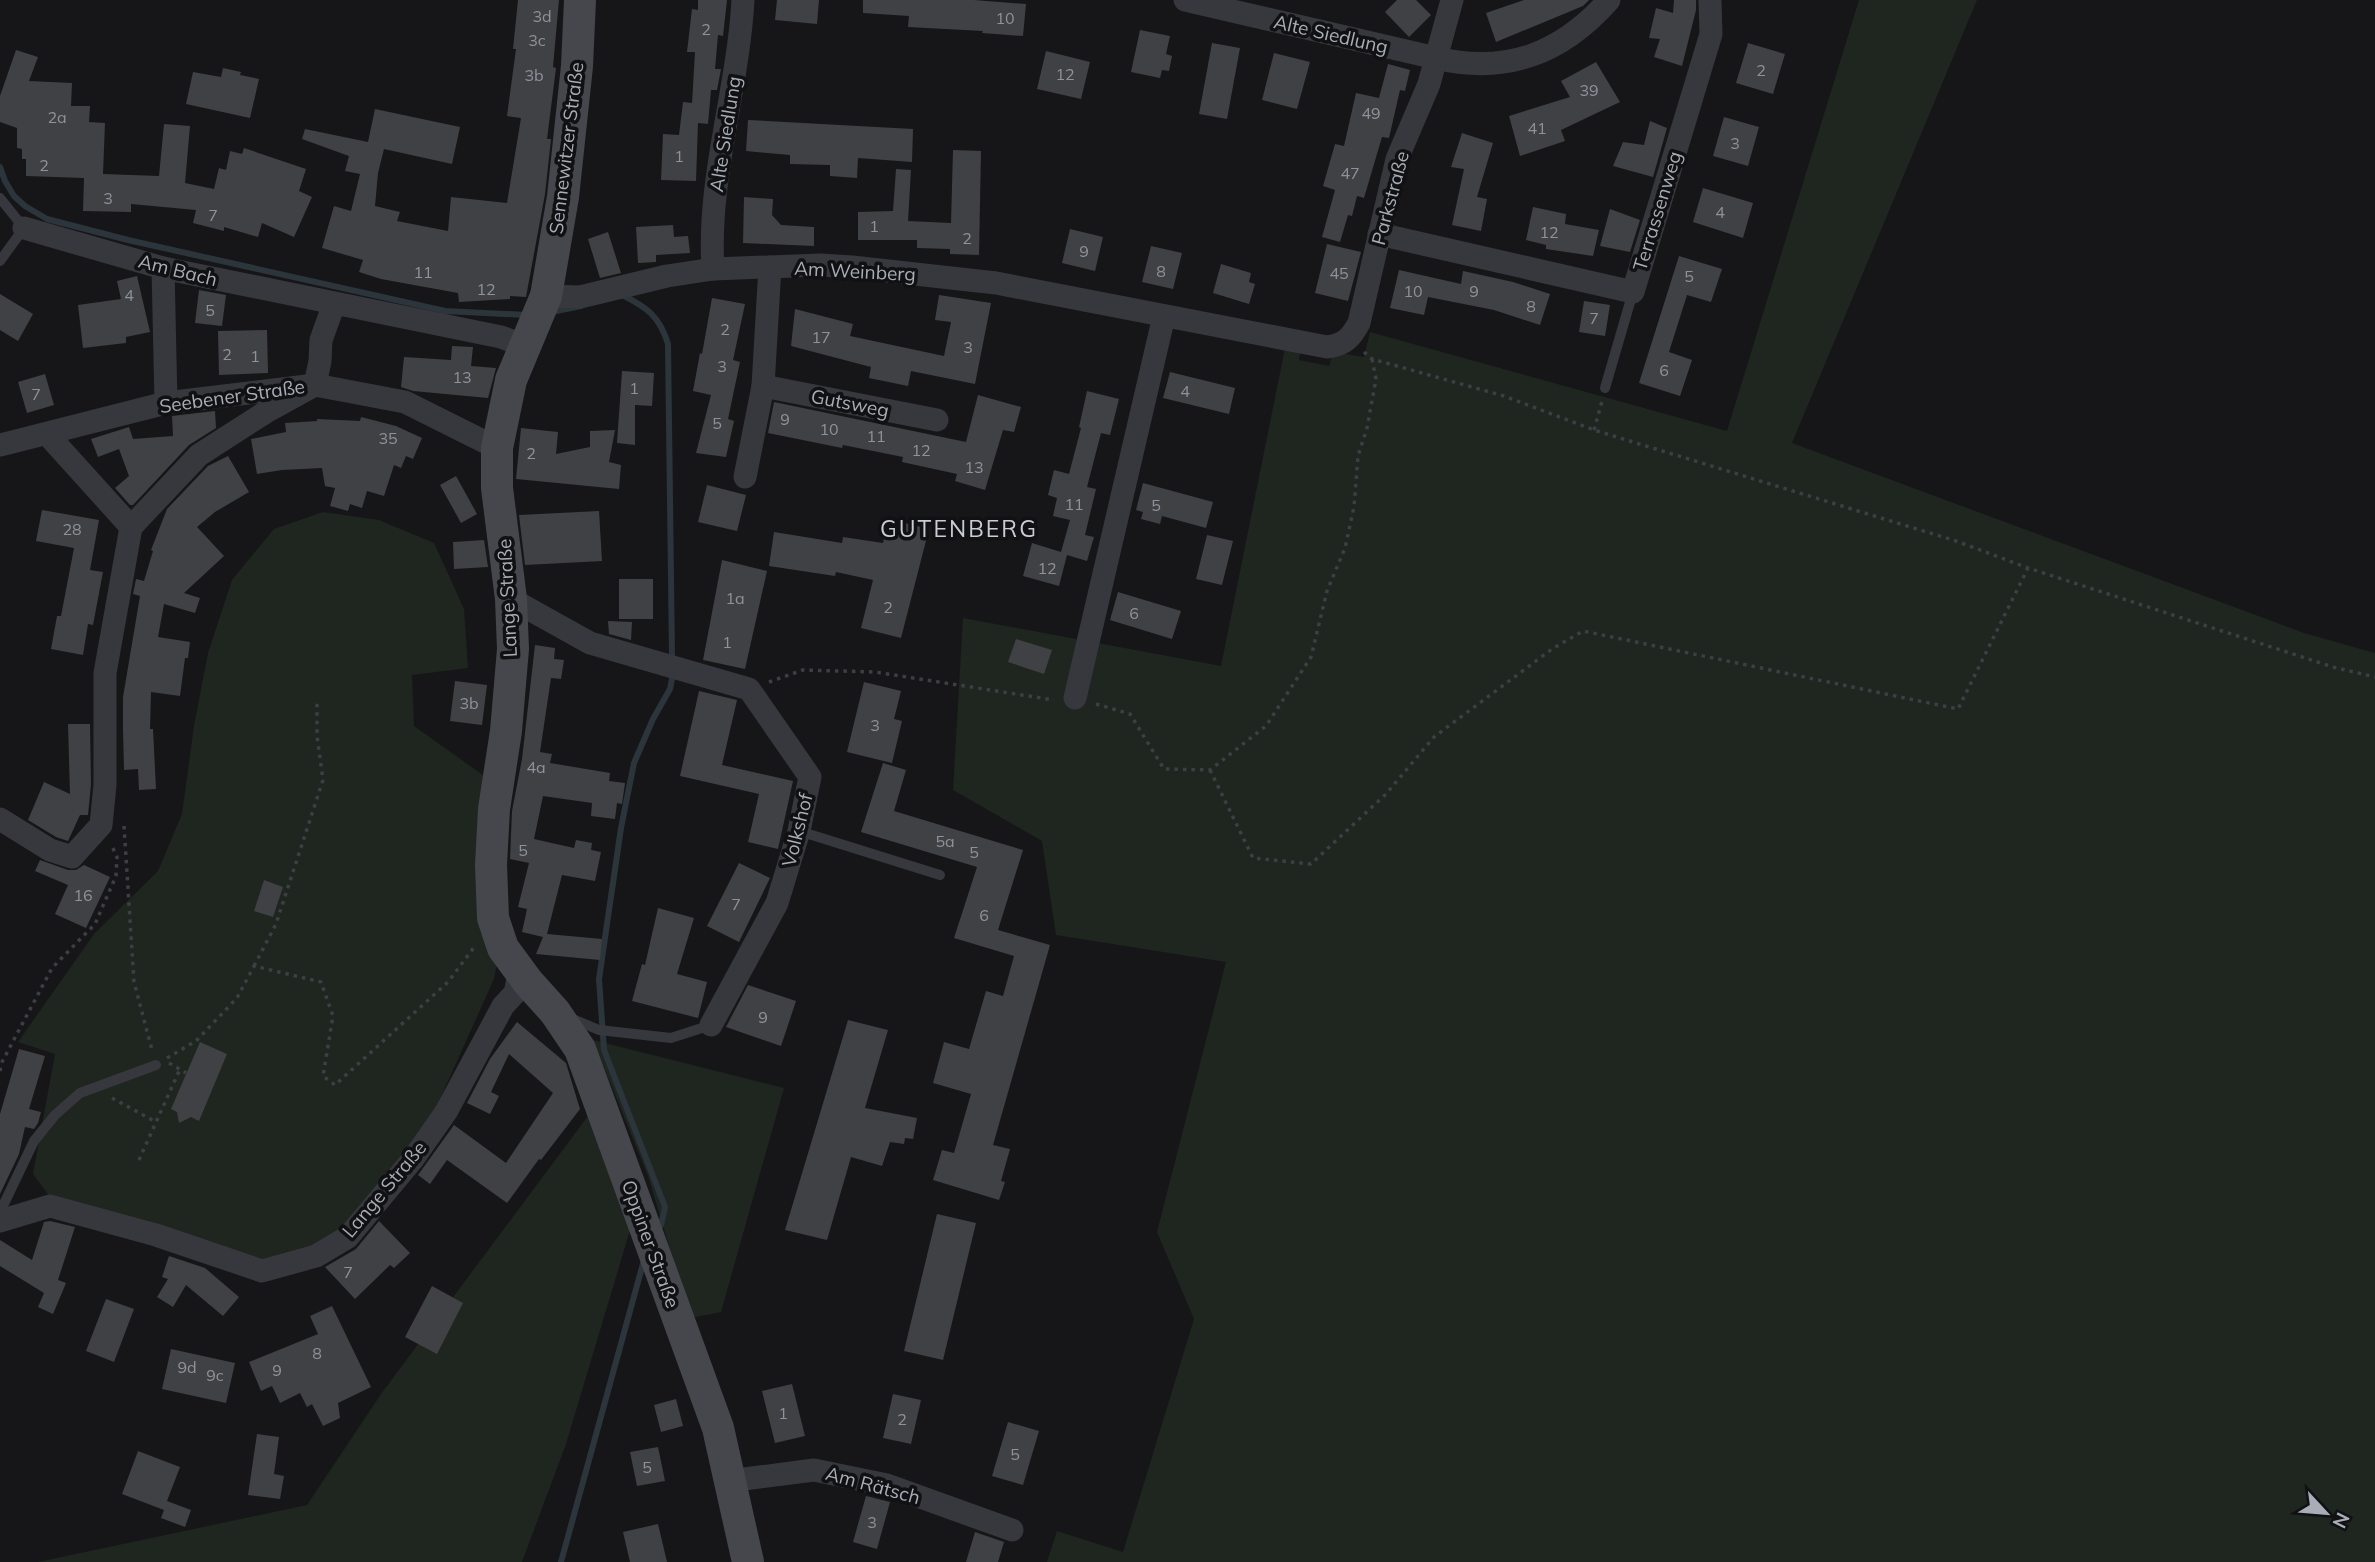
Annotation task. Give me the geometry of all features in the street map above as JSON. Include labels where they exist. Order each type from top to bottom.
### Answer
[{"type":"street","name":"Sennewitzer Straße","points":[[535,321],[563,197],[577,66],[580,0]]},
{"type":"street","name":"Alte Siedlung","points":[[713,269],[713,209],[732,92],[743,0]]},
{"type":"street","name":"Alte Siedlung","points":[[1185,0],[1436,58]]},
{"type":"street","name":"Parkstraße","points":[[1349,339],[1359,323],[1397,159],[1429,84],[1452,0]]},
{"type":"street","points":[[1436,58],[1477,65],[1503,62],[1537,53],[1570,38],[1609,0]]},
{"type":"street","name":"Terrassenweg","points":[[1379,234],[1633,292],[1711,34],[1710,0]]},
{"type":"street","name":"Am Bach","points":[[24,228],[163,268],[500,337],[535,321]]},
{"type":"street","points":[[745,477],[763,386],[769,267]]},
{"type":"street","name":"Am Weinberg","points":[[535,321],[580,297],[667,276],[713,269],[852,267],[996,283],[1327,347],[1338,346],[1349,339]]},
{"type":"street","points":[[163,268],[166,403]]},
{"type":"street","points":[[0,819],[50,849],[72,857],[101,825],[105,785],[104,673],[131,527],[198,455],[315,385],[321,341],[334,304]]},
{"type":"street","points":[[1075,698],[1164,316]]},
{"type":"street","name":"Lange Straße","points":[[0,1221],[50,1206],[156,1235],[262,1271],[316,1256],[348,1237],[419,1150],[446,1112],[503,1006],[515,993],[512,960],[493,918],[491,865],[494,809],[513,649],[511,599],[497,488],[498,448],[511,380],[535,321]]},
{"type":"street","name":"Seebener Straße","points":[[0,445],[166,403],[315,385],[405,402],[498,448]]},
{"type":"street","name":"Gutsweg","points":[[763,386],[937,420]]},
{"type":"street","points":[[47,434],[131,527]]},
{"type":"street","points":[[511,599],[590,643],[749,689]]},
{"type":"street","name":"Volkshof","points":[[711,1025],[777,903],[799,831],[810,777],[749,689]]},
{"type":"street","name":"Oppiner Straße","points":[[512,960],[555,1012],[580,1049],[718,1428],[748,1562]]},
{"type":"street","name":"Am Rätsch","points":[[729,1481],[814,1470],[887,1485],[1012,1530]]},
{"type":"lane","points":[[0,198],[24,228],[0,261]]},
{"type":"lane","points":[[1605,388],[1633,292]]},
{"type":"lane","points":[[799,831],[940,875]]},
{"type":"lane","name":"Volkshof","points":[[555,1012],[599,1030],[671,1038],[711,1025]]},
{"type":"lane","points":[[0,1212],[34,1141],[64,1108],[80,1093],[156,1065]]},
{"type":"path","points":[[1349,339],[1372,359],[1504,396],[1594,430],[1956,541],[2028,568],[2333,667],[2375,677]]},
{"type":"path","points":[[749,689],[803,670],[875,672],[1053,700],[1075,698],[1130,714],[1164,769],[1210,770],[1266,726],[1311,657],[1327,591],[1345,548],[1354,507],[1358,456],[1367,428],[1376,379],[1372,359]]},
{"type":"path","points":[[1594,430],[1605,388]]},
{"type":"path","points":[[1210,770],[1253,858],[1311,864],[1386,794],[1434,737],[1552,649],[1583,631],[1958,709],[2028,568]]},
{"type":"path","points":[[186,1073],[164,1060],[196,1041],[237,998],[276,924],[323,780],[317,736],[317,700]]},
{"type":"path","points":[[0,1070],[25,1015],[52,968],[95,924],[116,876],[117,857],[101,825]]},
{"type":"path","points":[[128,889],[134,982],[156,1065]]},
{"type":"path","points":[[254,966],[321,982],[333,1016],[323,1076],[335,1085],[448,982],[493,918]]},
{"type":"path","points":[[139,1160],[180,1069]]},
{"type":"path","points":[[94,1088],[156,1122]]},
{"type":"shaded area","points":[[1859,0],[1977,0],[1792,443],[2304,633],[2375,653],[2375,1562],[1047,1562],[1057,1531],[1123,1552],[1194,1319],[1157,1232],[1226,962],[1056,935],[1042,841],[953,790],[963,618],[1221,666],[1286,343],[1301,346],[1299,360],[1329,366],[1333,352],[1364,357],[1370,332],[1727,431]]},
{"type":"shaded area","points":[[323,512],[379,520],[434,543],[464,609],[468,668],[412,675],[414,726],[487,778],[500,949],[494,979],[435,1110],[347,1234],[265,1263],[53,1201],[33,1174],[55,1054],[18,1042],[94,934],[158,871],[182,814],[194,726],[208,653],[232,580],[274,529]]},
{"type":"shaded area","points":[[593,1040],[784,1088],[721,1312],[691,1318],[648,1176]]},
{"type":"shaded area","points":[[591,1112],[631,1227],[566,1444],[522,1562],[38,1562],[307,1505],[381,1394]]},
{"type":"building","points":[[518,0],[559,0],[545,194],[526,297],[510,296],[510,299],[459,302],[458,293],[381,279],[359,272],[363,260],[322,248],[334,206],[351,211],[360,174],[345,171],[349,156],[302,139],[305,129],[368,142],[375,109],[460,127],[452,164],[384,149],[378,173],[375,206],[400,212],[397,221],[448,231],[451,197],[507,203],[521,118],[507,116],[516,49],[513,49]]},
{"type":"building","points":[[698,0],[727,0],[723,36],[718,35],[715,69],[721,69],[717,90],[711,90],[708,124],[698,123],[696,181],[661,180],[663,134],[679,135],[683,102],[692,103],[695,52],[687,52],[692,9],[698,10]]},
{"type":"building","points":[[777,0],[819,0],[817,24],[775,20]]},
{"type":"building","points":[[863,0],[974,0],[1026,4],[1023,36],[908,27],[909,16],[863,13]]},
{"type":"building","points":[[1397,0],[1416,0],[1431,15],[1409,37],[1385,12]]},
{"type":"building","points":[[1524,0],[1589,0],[1583,6],[1496,42],[1486,13]]},
{"type":"building","points":[[1674,0],[1696,0],[1682,66],[1654,57],[1660,39],[1649,38],[1656,8],[1673,13]]},
{"type":"building","points":[[1140,30],[1170,36],[1166,54],[1172,56],[1169,71],[1162,70],[1160,78],[1131,72]]},
{"type":"building","points":[[1212,43],[1240,48],[1227,119],[1199,114]]},
{"type":"building","points":[[1748,43],[1785,54],[1773,94],[1736,83]]},
{"type":"building","points":[[16,50],[38,57],[29,81],[72,83],[71,106],[90,106],[89,122],[105,123],[103,174],[159,176],[164,124],[190,126],[185,183],[214,189],[219,168],[226,170],[230,151],[242,154],[244,148],[306,169],[299,191],[312,197],[294,237],[262,223],[258,237],[224,227],[224,231],[193,223],[196,210],[131,204],[131,212],[83,211],[84,178],[26,176],[26,159],[22,159],[22,149],[17,148],[17,128],[0,122],[0,96]]},
{"type":"building","points":[[1046,51],[1090,62],[1081,99],[1037,89]]},
{"type":"building","points":[[1274,53],[1310,62],[1297,109],[1262,100]]},
{"type":"building","points":[[1596,62],[1620,102],[1561,130],[1565,141],[1520,156],[1509,116],[1570,97],[1561,81]]},
{"type":"building","points":[[1388,64],[1410,70],[1405,91],[1400,90],[1389,138],[1382,137],[1364,198],[1357,196],[1352,216],[1348,215],[1340,242],[1322,237],[1335,190],[1323,186],[1335,144],[1344,146],[1356,93],[1379,98]]},
{"type":"building","points":[[223,68],[259,79],[250,118],[186,104],[193,72],[221,77]]},
{"type":"building","points":[[1724,117],[1759,127],[1748,166],[1713,156]]},
{"type":"building","points":[[748,120],[913,129],[912,162],[858,158],[857,178],[830,176],[830,165],[790,164],[790,155],[746,151]]},
{"type":"building","points":[[1650,121],[1667,128],[1653,177],[1613,166],[1623,142],[1644,145]]},
{"type":"building","points":[[1462,133],[1493,143],[1477,197],[1487,199],[1481,231],[1452,225],[1464,169],[1451,167]]},
{"type":"building","points":[[953,150],[981,151],[979,255],[950,254],[950,249],[917,248],[917,240],[858,240],[858,212],[893,211],[896,169],[911,170],[908,221],[951,223]]},
{"type":"building","points":[[1703,188],[1753,203],[1743,238],[1693,222]]},
{"type":"building","points":[[744,197],[773,199],[772,215],[781,225],[814,227],[814,246],[743,243]]},
{"type":"building","points":[[1533,207],[1566,214],[1565,224],[1599,230],[1593,256],[1546,249],[1546,245],[1526,240]]},
{"type":"building","points":[[1610,209],[1640,220],[1630,252],[1600,246]]},
{"type":"building","points":[[673,225],[674,237],[688,236],[690,253],[656,255],[656,262],[638,263],[636,227]]},
{"type":"building","points":[[1070,229],[1103,237],[1095,271],[1062,263]]},
{"type":"building","points":[[608,232],[621,273],[600,278],[588,239]]},
{"type":"building","points":[[1327,244],[1361,252],[1348,301],[1315,293]]},
{"type":"building","points":[[1151,246],[1182,253],[1173,289],[1142,282]]},
{"type":"building","points":[[1679,256],[1722,269],[1711,302],[1687,295],[1669,352],[1692,360],[1680,396],[1639,383]]},
{"type":"building","points":[[1221,264],[1251,273],[1249,282],[1255,284],[1249,304],[1213,293]]},
{"type":"building","points":[[1399,270],[1461,284],[1463,271],[1513,282],[1550,294],[1540,325],[1494,310],[1428,297],[1424,315],[1390,308]]},
{"type":"building","points":[[137,276],[150,332],[126,337],[126,343],[83,348],[78,305],[121,299],[117,281]]},
{"type":"building","points":[[199,290],[226,295],[222,326],[195,323]]},
{"type":"building","points":[[0,294],[33,314],[18,341],[0,330]]},
{"type":"building","points":[[939,295],[991,303],[975,384],[911,371],[908,386],[869,378],[871,367],[791,346],[795,309],[853,324],[850,336],[944,356],[951,322],[935,320]]},
{"type":"building","points":[[712,298],[745,304],[733,360],[740,362],[728,419],[734,421],[726,457],[696,453],[711,395],[693,391]]},
{"type":"building","points":[[1584,301],[1610,305],[1605,336],[1579,332]]},
{"type":"building","points":[[267,330],[268,373],[219,375],[218,331]]},
{"type":"building","points":[[452,346],[473,347],[471,366],[496,368],[488,398],[413,391],[401,387],[404,357],[451,360]]},
{"type":"building","points":[[622,371],[654,373],[652,406],[635,405],[635,445],[617,443]]},
{"type":"building","points":[[1170,372],[1235,388],[1229,414],[1163,398]]},
{"type":"building","points":[[45,374],[54,405],[27,413],[18,382]]},
{"type":"building","points":[[1087,391],[1119,399],[1110,435],[1101,433],[1087,487],[1096,489],[1085,535],[1094,537],[1087,561],[1067,555],[1059,586],[1023,576],[1032,543],[1061,552],[1070,520],[1053,516],[1057,498],[1048,495],[1054,470],[1069,474]]},
{"type":"building","points":[[978,395],[1021,407],[1014,432],[1003,430],[985,490],[955,481],[957,474],[902,462],[903,457],[768,433],[774,402],[966,442]]},
{"type":"building","points":[[215,411],[216,428],[189,445],[133,505],[115,488],[129,476],[119,449],[98,457],[91,439],[129,427],[133,439],[173,436],[172,416]]},
{"type":"building","points":[[361,417],[396,426],[422,438],[413,459],[406,456],[401,468],[394,465],[384,496],[367,491],[362,508],[350,504],[348,511],[330,506],[335,488],[325,486],[322,468],[257,474],[251,439],[286,432],[285,423],[317,419],[360,421]]},
{"type":"building","points":[[521,428],[558,432],[556,454],[590,447],[590,431],[615,430],[609,462],[621,465],[619,489],[516,479]]},
{"type":"building","points":[[228,456],[249,492],[215,512],[197,527],[224,556],[184,593],[200,598],[195,613],[164,604],[158,637],[190,642],[188,658],[185,658],[180,696],[151,692],[150,729],[153,729],[156,789],[139,790],[138,769],[124,770],[123,730],[123,697],[140,596],[133,594],[136,579],[144,581],[153,551],[151,550],[167,509],[208,466]]},
{"type":"building","points":[[456,476],[477,514],[461,523],[440,485]]},
{"type":"building","points":[[1143,483],[1213,502],[1206,528],[1162,516],[1160,524],[1141,519],[1143,512],[1136,510]]},
{"type":"building","points":[[707,485],[746,495],[737,531],[698,522]]},
{"type":"building","points":[[42,510],[99,520],[90,570],[103,572],[93,625],[88,624],[83,655],[51,649],[57,616],[61,616],[74,548],[36,541]]},
{"type":"building","points":[[599,511],[602,561],[525,565],[519,515]]},
{"type":"building","points":[[888,519],[929,529],[901,638],[861,628],[873,580],[836,572],[835,576],[769,566],[774,532],[842,543],[843,537],[883,543]]},
{"type":"building","points":[[1207,535],[1233,541],[1222,585],[1196,579]]},
{"type":"building","points":[[484,540],[488,567],[454,569],[453,542]]},
{"type":"building","points":[[722,560],[767,571],[745,669],[703,660]]},
{"type":"building","points":[[619,579],[653,579],[653,619],[619,619]]},
{"type":"building","points":[[1118,592],[1181,611],[1172,639],[1110,620]]},
{"type":"building","points":[[608,621],[632,622],[631,640],[609,634]]},
{"type":"building","points":[[1016,639],[1052,650],[1044,674],[1008,662]]},
{"type":"building","points":[[535,645],[555,648],[554,659],[564,660],[561,679],[551,678],[540,752],[552,754],[550,763],[610,773],[609,781],[625,783],[622,804],[617,803],[615,819],[591,816],[592,803],[543,796],[534,839],[574,848],[576,840],[592,843],[591,850],[601,852],[595,881],[562,875],[547,934],[602,939],[600,960],[536,954],[543,937],[522,932],[527,909],[518,907],[529,863],[510,859],[512,811],[522,759]]},
{"type":"building","points":[[455,681],[487,685],[482,725],[450,721]]},
{"type":"building","points":[[864,682],[901,691],[894,719],[902,721],[892,763],[847,752]]},
{"type":"building","points":[[699,691],[737,700],[722,765],[793,781],[778,849],[748,842],[759,794],[680,776]]},
{"type":"building","points":[[68,724],[90,724],[91,784],[88,815],[80,815],[68,841],[28,820],[44,782],[70,794]]},
{"type":"building","points":[[883,763],[906,770],[894,811],[1023,850],[998,930],[1050,945],[993,1145],[1010,1149],[999,1200],[933,1180],[942,1150],[954,1153],[971,1094],[933,1083],[944,1042],[969,1049],[986,991],[1003,996],[1014,956],[954,938],[977,867],[861,832]]},
{"type":"building","points":[[40,860],[68,870],[76,870],[84,865],[110,877],[86,928],[55,914],[68,885],[35,871]]},
{"type":"building","points":[[739,863],[770,878],[739,942],[707,926]]},
{"type":"building","points":[[264,880],[283,887],[273,917],[254,911]]},
{"type":"building","points":[[658,908],[694,918],[677,974],[707,982],[698,1018],[632,1001],[642,964],[645,965]]},
{"type":"building","points":[[748,985],[796,1001],[781,1046],[726,1027]]},
{"type":"building","points":[[848,1020],[888,1030],[865,1108],[917,1118],[913,1139],[905,1138],[904,1144],[890,1142],[882,1166],[851,1157],[827,1240],[785,1230]]},
{"type":"building","points":[[517,1022],[566,1063],[580,1109],[507,1203],[447,1160],[430,1184],[418,1175],[454,1125],[506,1163],[553,1093],[509,1054],[491,1092],[499,1096],[490,1114],[467,1103],[490,1059]]},
{"type":"building","points":[[200,1042],[227,1054],[199,1121],[191,1117],[179,1123],[177,1112],[171,1109]]},
{"type":"building","points":[[19,1049],[45,1056],[29,1109],[41,1112],[34,1129],[25,1127],[19,1154],[0,1194],[0,1114]]},
{"type":"building","points":[[937,1214],[976,1223],[943,1360],[904,1351]]},
{"type":"building","points":[[379,1221],[410,1253],[394,1268],[390,1265],[355,1299],[325,1267],[356,1249]]},
{"type":"building","points":[[44,1222],[75,1227],[58,1280],[66,1283],[53,1314],[38,1307],[44,1293],[0,1266],[0,1240],[32,1260]]},
{"type":"building","points":[[169,1256],[205,1268],[239,1297],[223,1316],[186,1285],[173,1307],[157,1297],[168,1279],[162,1277]]},
{"type":"building","points":[[432,1286],[463,1303],[437,1354],[405,1337]]},
{"type":"building","points":[[106,1299],[134,1309],[114,1362],[86,1351]]},
{"type":"building","points":[[332,1306],[371,1387],[338,1403],[340,1418],[323,1426],[312,1404],[307,1407],[300,1393],[280,1403],[272,1386],[261,1391],[249,1362],[318,1334],[310,1316]]},
{"type":"building","points":[[171,1349],[235,1363],[226,1403],[162,1389]]},
{"type":"building","points":[[792,1384],[805,1436],[775,1443],[762,1391]]},
{"type":"building","points":[[893,1394],[921,1400],[911,1444],[883,1438]]},
{"type":"building","points":[[676,1399],[683,1426],[661,1432],[654,1405]]},
{"type":"building","points":[[1008,1422],[1039,1431],[1023,1485],[992,1476]]},
{"type":"building","points":[[257,1434],[279,1437],[274,1474],[284,1476],[280,1499],[248,1495]]},
{"type":"building","points":[[658,1447],[665,1481],[637,1486],[630,1452]]},
{"type":"building","points":[[138,1451],[180,1467],[167,1501],[191,1510],[185,1527],[161,1518],[164,1510],[122,1494]]},
{"type":"building","points":[[866,1496],[890,1502],[877,1549],[853,1542]]},
{"type":"building","points":[[658,1524],[667,1562],[630,1562],[623,1532]]},
{"type":"building","points":[[975,1532],[1004,1542],[998,1562],[966,1562]]},
{"type":"waterway","points":[[0,167],[14,196],[47,219],[128,240],[445,311],[526,315]]},
{"type":"waterway","points":[[622,295],[639,304],[657,320],[668,344],[672,656]]},
{"type":"waterway","points":[[551,312],[581,306]]},
{"type":"waterway","points":[[661,1225],[665,1207],[604,1050],[599,979],[621,828],[634,763],[653,719],[670,689],[672,679]]},
{"type":"waterway","points":[[561,1562],[644,1260]]},
{"type":"district","name":"GUTENBERG","points":[[959,528]]}]
